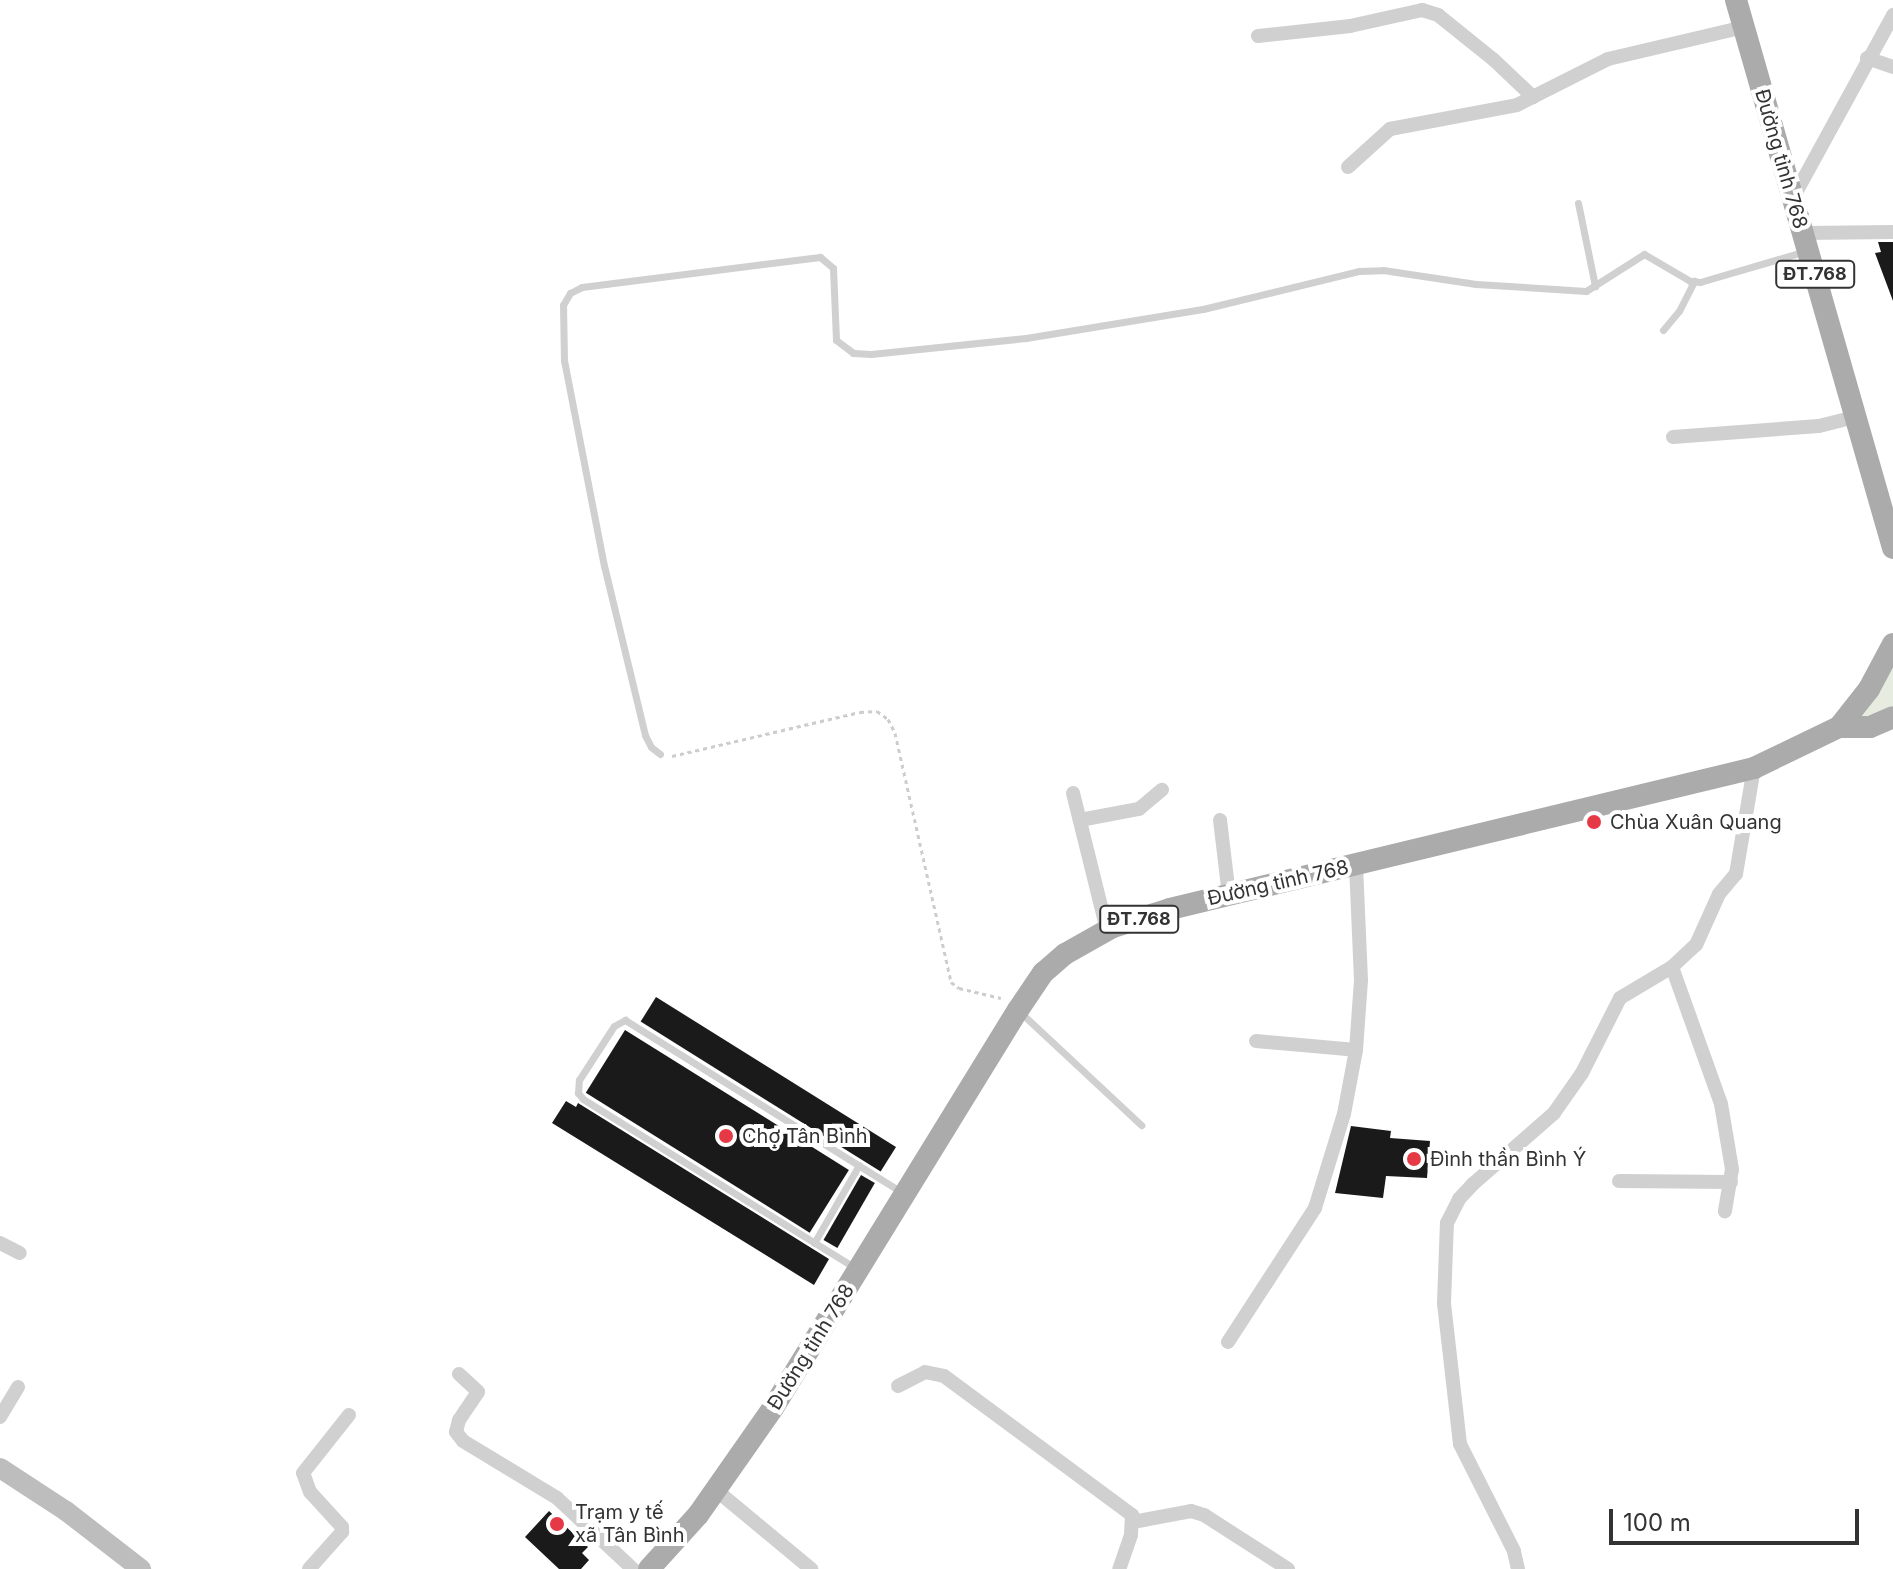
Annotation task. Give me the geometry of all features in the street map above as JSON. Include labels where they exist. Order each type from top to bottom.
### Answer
[{"type":"main road","name":"Đường tỉnh 768","points":[[1736,0],[1893,548]]},
{"type":"main road","name":"Đường tỉnh 768","points":[[649,1569],[716,1490],[773,1408],[1020,1007],[1054,963],[1107,930],[1170,909],[1754,768],[1839,727],[1869,689],[1893,644]]},
{"type":"main road","name":"ĐT.768","points":[[1839,727],[1870,727],[1893,717]]},
{"type":"main road","points":[[0,1468],[66,1511],[141,1569]]},
{"type":"street","points":[[1258,36],[1350,26],[1422,10],[1438,15],[1494,60],[1533,97]]},
{"type":"street","points":[[1793,198],[1893,15]]},
{"type":"street","points":[[1348,167],[1390,129],[1517,105],[1608,59],[1744,27]]},
{"type":"street","points":[[1867,58],[1893,67]]},
{"type":"street","points":[[1805,242],[1893,232]]},
{"type":"street","points":[[1673,437],[1819,426],[1855,417]]},
{"type":"street","points":[[1518,1569],[1514,1551],[1460,1444],[1444,1303],[1447,1223],[1459,1199],[1473,1184],[1554,1113],[1582,1073],[1620,998],[1672,967],[1696,945],[1719,894],[1736,874],[1754,768]]},
{"type":"street","points":[[1080,820],[1139,809],[1162,790]]},
{"type":"street","points":[[1073,793],[1107,930]]},
{"type":"street","points":[[1220,820],[1229,895]]},
{"type":"street","points":[[1228,1342],[1315,1208],[1340,1127],[1356,1050],[1361,980],[1356,865]]},
{"type":"street","points":[[1672,967],[1715,1078],[1727,1139],[1731,1182],[1725,1211]]},
{"type":"street","points":[[1256,1041],[1356,1050]]},
{"type":"street","points":[[1619,1181],[1731,1182]]},
{"type":"street","points":[[0,1243],[20,1253]]},
{"type":"street","points":[[898,1386],[925,1372],[944,1376],[1132,1515],[1133,1522],[1119,1569]]},
{"type":"street","points":[[459,1374],[478,1392],[459,1420],[456,1432],[463,1441],[557,1498],[633,1569]]},
{"type":"street","points":[[0,1417],[18,1387]]},
{"type":"street","points":[[313,1567],[342,1532],[342,1527],[310,1492],[303,1473],[349,1415]]},
{"type":"street","points":[[716,1490],[811,1569]]},
{"type":"street","points":[[1133,1522],[1191,1511],[1204,1515],[1288,1569]]},
{"type":"lane","points":[[1578,203],[1595,286]]},
{"type":"lane","points":[[1663,330],[1679,311],[1694,281],[1805,242]]},
{"type":"lane","points":[[660,754],[651,747],[638,704],[604,566],[564,361],[563,305],[570,293],[582,287],[820,257],[833,268],[836,340],[853,353],[871,354],[1026,338],[1203,309],[1369,270],[1532,289],[1586,291],[1644,254],[1694,281]]},
{"type":"lane","points":[[1020,1007],[1141,1125]]},
{"type":"lane","points":[[859,1270],[583,1099],[578,1093],[579,1080],[614,1026],[625,1020],[905,1194]]},
{"type":"lane","points":[[814,1243],[859,1165]]},
{"type":"path","points":[[660,754],[676,756],[877,711],[888,719],[895,733],[951,982],[959,988],[1020,1007]]},
{"type":"shaded area","points":[[1893,668],[1893,706],[1858,719],[1876,696]]},
{"type":"building","points":[[1878,242],[1893,242],[1893,301],[1875,253],[1881,252]]},
{"type":"building","points":[[656,997],[896,1147],[881,1172],[641,1022]]},
{"type":"building","points":[[625,1030],[849,1170],[810,1233],[586,1093]]},
{"type":"building","points":[[566,1101],[576,1107],[578,1103],[829,1259],[814,1285],[552,1123]]},
{"type":"building","points":[[1351,1126],[1391,1131],[1390,1138],[1430,1141],[1427,1178],[1386,1176],[1383,1198],[1335,1193]]},
{"type":"building","points":[[861,1175],[875,1183],[837,1248],[824,1240]]},
{"type":"building","name":"Trạm y tế xã Tân Bình","points":[[549,1511],[588,1547],[582,1553],[589,1560],[581,1569],[559,1569],[525,1537]]},
{"type":"place","name":"Chùa Xuân Quang","points":[[1594,822]]},
{"type":"place","name":"Chợ Tân Bình","points":[[726,1136]]},
{"type":"place","name":"Đình thần Bình Ý","points":[[1414,1159]]},
{"type":"place","name":"Trạm y tế xã Tân Bình","points":[[557,1524]]}]
